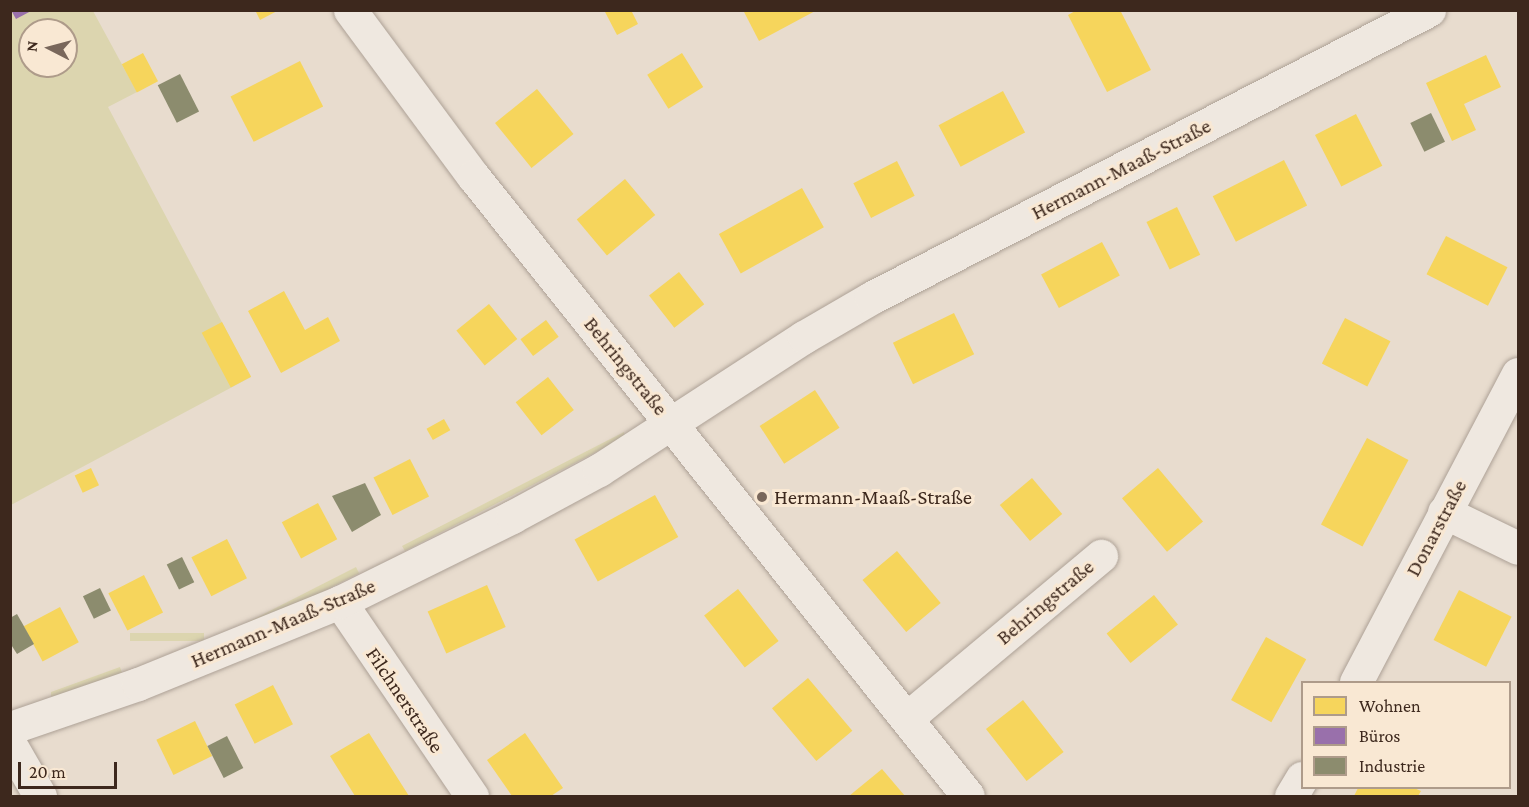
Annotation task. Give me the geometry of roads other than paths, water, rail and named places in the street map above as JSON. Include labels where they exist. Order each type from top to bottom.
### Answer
[{"type":"street","name":"Behringstraße","points":[[350,10],[473,176],[968,796]]},
{"type":"street","name":"Hermann-Maaß-Straße","points":[[10,728],[138,684],[340,602],[512,517],[672,424],[804,337],[871,298],[1429,10]]},
{"type":"street","name":"Donarstraße","points":[[1357,681],[1518,374]]},
{"type":"street","points":[[1444,512],[1518,548]]},
{"type":"street","name":"Behringstraße","points":[[907,718],[1101,556]]},
{"type":"street","name":"Filchnerstraße","points":[[340,602],[471,796]]},
{"type":"street","points":[[10,744],[21,770],[40,796]]},
{"type":"street","points":[[1291,796],[1301,780]]},
{"type":"place","name":"Hermann-Maaß-Straße","points":[[762,497]]}]
